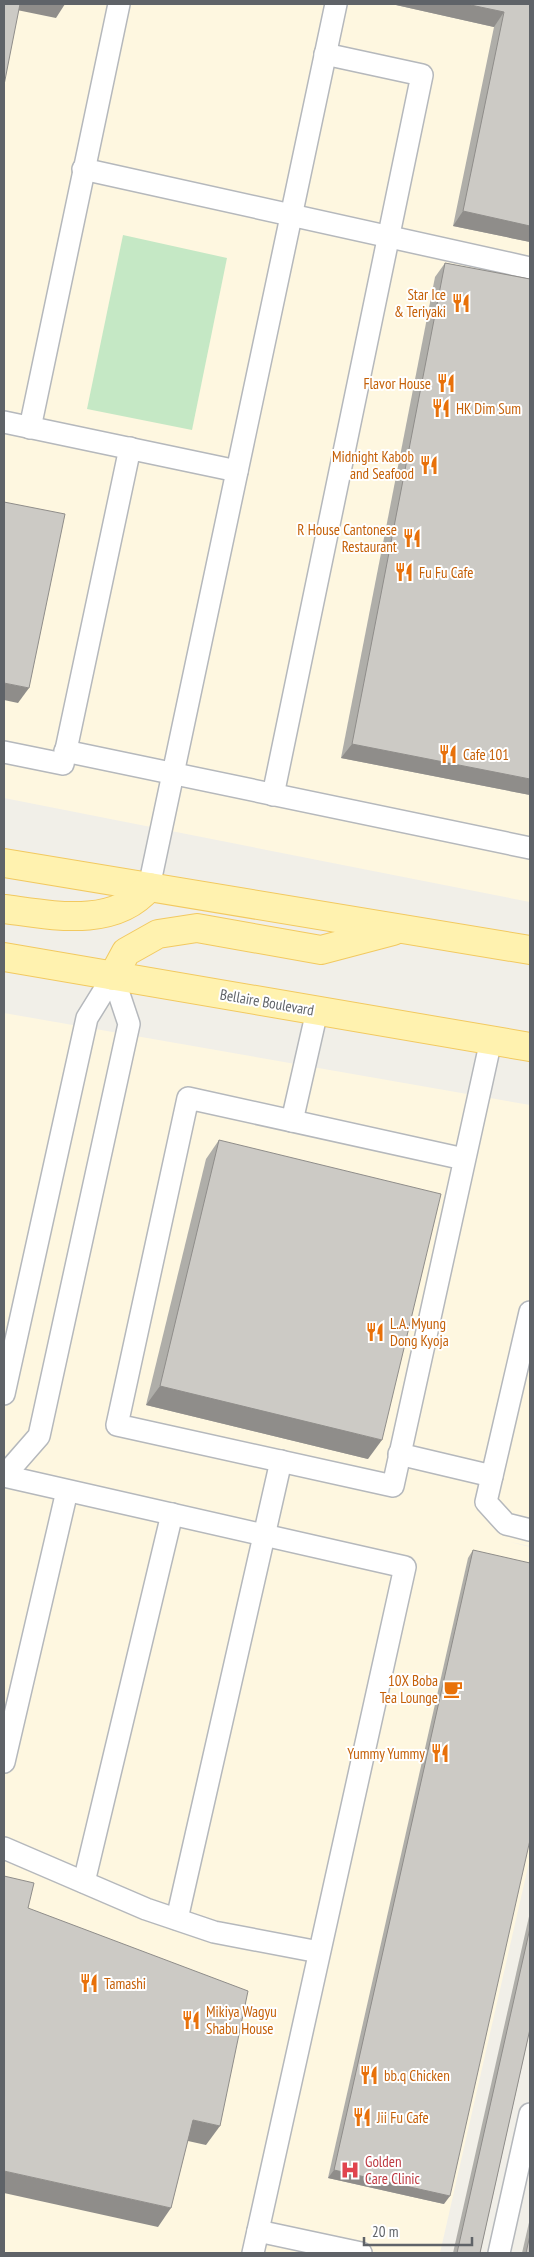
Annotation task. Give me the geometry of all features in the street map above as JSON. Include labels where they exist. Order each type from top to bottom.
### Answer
[{"type":"main road","points":[[4,863],[530,950]]},
{"type":"main road","points":[[4,909],[86,917],[124,907],[140,898],[149,887]]},
{"type":"main road","points":[[113,976],[126,952],[158,934],[197,928],[321,950],[401,928]]},
{"type":"main road","name":"Bellaire Boulevard","points":[[4,957],[530,1047]]},
{"type":"lane","points":[[30,428],[119,4]]},
{"type":"lane","points":[[149,887],[336,4]]},
{"type":"lane","points":[[273,795],[422,76],[325,54]]},
{"type":"lane","points":[[83,170],[530,268]]},
{"type":"lane","points":[[4,422],[237,471]]},
{"type":"lane","points":[[4,752],[63,764],[130,448]]},
{"type":"lane","points":[[65,751],[530,848]]},
{"type":"lane","points":[[4,1394],[6,1367],[87,1018],[113,976]]},
{"type":"lane","points":[[113,976],[129,1024],[104,1139],[39,1436],[4,1476],[405,1567],[253,2253]]},
{"type":"lane","points":[[292,1121],[317,1011]]},
{"type":"lane","points":[[464,1159],[188,1098],[116,1425],[392,1486],[491,1040]]},
{"type":"lane","points":[[530,1314],[486,1502],[506,1524],[530,1530]]},
{"type":"lane","points":[[399,1454],[492,1476]]},
{"type":"lane","points":[[177,1919],[281,1462]]},
{"type":"lane","points":[[4,1762],[67,1491]]},
{"type":"lane","points":[[84,1882],[172,1514]]},
{"type":"lane","points":[[4,1848],[146,1909],[214,1932],[319,1952]]},
{"type":"lane","points":[[498,2253],[530,2114]]},
{"type":"lane","points":[[258,2231],[361,2253]]},
{"type":"shaded area","points":[[4,4],[530,4],[530,902],[4,798]]},
{"type":"shaded area","points":[[4,1013],[530,1105],[530,1546],[510,1542],[530,1547],[530,1858],[440,2253],[4,2253]]},
{"type":"green space","points":[[123,235],[227,258],[192,430],[87,409]]},
{"type":"building","points":[[4,4],[20,4],[4,85]]},
{"type":"building","points":[[466,4],[530,4],[530,226],[463,211],[504,12]]},
{"type":"building","points":[[445,263],[530,279],[530,779],[352,744]]},
{"type":"building","points":[[4,502],[65,514],[29,688],[4,683]]},
{"type":"building","points":[[219,1140],[441,1194],[382,1440],[160,1386]]},
{"type":"building","points":[[473,1550],[530,1563],[530,1840],[450,2196],[334,2170]]},
{"type":"building","points":[[4,1876],[34,1883],[28,1908],[248,1991],[220,2126],[193,2120],[171,2208],[4,2171]]},
{"type":"building","points":[[530,1928],[530,2029],[480,2253],[457,2253]]},
{"type":"building","points":[[530,2235],[530,2253],[526,2253]]},
{"type":"place","name":"Star Ice & Teriyaki","points":[[461,303]]},
{"type":"place","name":"Flavor House","points":[[446,383]]},
{"type":"place","name":"HK Dim Sum","points":[[441,408]]},
{"type":"place","name":"Midnight Kabob and Seafood","points":[[429,465]]},
{"type":"place","name":"R House Cantonese Restaurant","points":[[412,538]]},
{"type":"place","name":"Fu Fu Cafe","points":[[404,572]]},
{"type":"place","name":"Cafe 101","points":[[448,754]]},
{"type":"place","name":"L.A. Myung Dong Kyoja","points":[[375,1332]]},
{"type":"place","name":"10X Boba Tea Lounge","points":[[453,1689]]},
{"type":"place","name":"Yummy Yummy","points":[[440,1753]]},
{"type":"place","name":"Tamashi","points":[[89,1983]]},
{"type":"place","name":"Mikiya Wagyu Shabu House","points":[[191,2020]]},
{"type":"place","name":"bb.q Chicken","points":[[369,2075]]},
{"type":"place","name":"Jii Fu Cafe","points":[[362,2117]]},
{"type":"place","name":"Golden Care Clinic","points":[[350,2170]]}]
